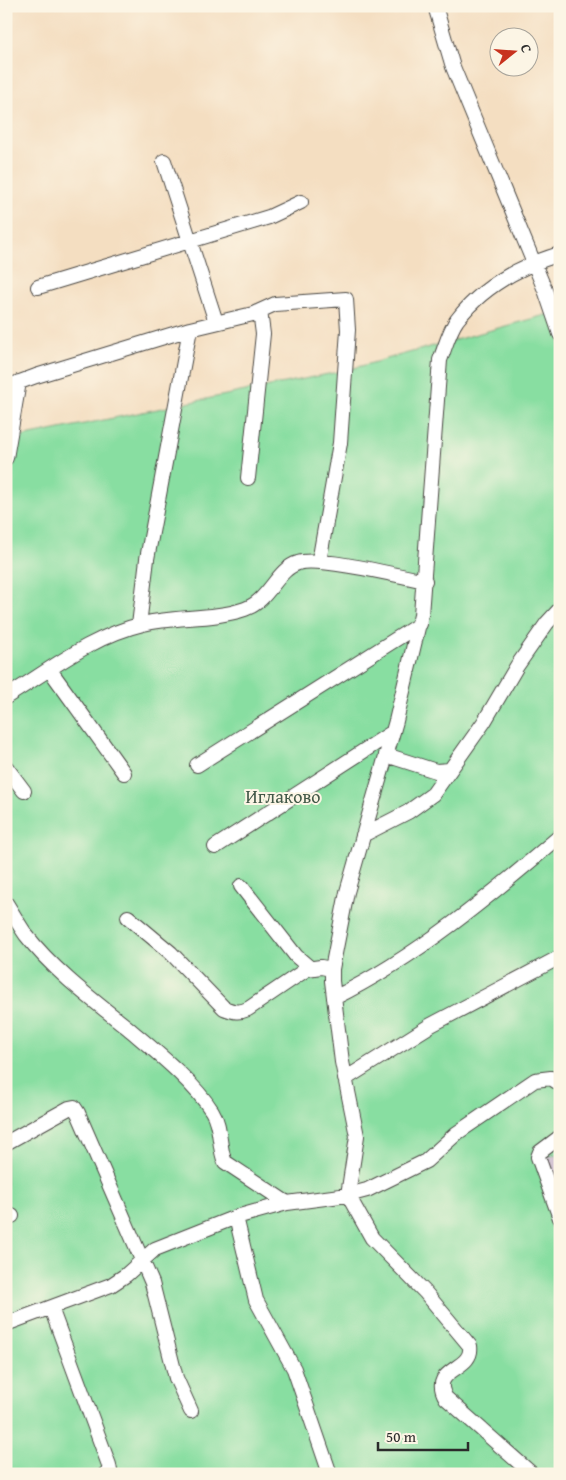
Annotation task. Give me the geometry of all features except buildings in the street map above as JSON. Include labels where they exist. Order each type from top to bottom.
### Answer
[{"type":"street","points":[[435,6],[452,66],[533,262],[560,334]]},
{"type":"street","points":[[164,161],[216,322]]},
{"type":"street","points":[[38,287],[269,217],[301,202]]},
{"type":"street","points":[[532,1474],[446,1398],[442,1391],[442,1381],[447,1374],[466,1360],[470,1346],[425,1292],[372,1238],[348,1195],[357,1136],[346,1079],[334,998],[332,969],[347,892],[393,732],[420,624],[425,581],[440,360],[456,321],[491,285],[533,262],[560,254]]},
{"type":"street","points":[[6,458],[13,385],[190,329],[260,311],[275,304],[346,299],[348,306],[340,443],[319,562]]},
{"type":"street","points":[[248,478],[263,334],[260,311]]},
{"type":"street","points":[[139,625],[147,559],[190,329]]},
{"type":"street","points":[[6,697],[92,643],[115,632],[139,625],[244,610],[256,605],[287,570],[297,563],[319,562],[425,581]]},
{"type":"street","points":[[364,835],[420,805],[433,794],[499,699],[517,666],[547,623],[560,609]]},
{"type":"street","points":[[197,765],[399,635],[420,624]]},
{"type":"street","points":[[50,670],[124,773]]},
{"type":"street","points":[[215,847],[393,732]]},
{"type":"street","points":[[386,755],[436,771],[450,770]]},
{"type":"street","points":[[6,767],[24,792]]},
{"type":"street","points":[[334,998],[437,934],[499,887],[560,836]]},
{"type":"street","points":[[241,886],[296,956],[310,968]]},
{"type":"street","points":[[6,903],[24,933],[48,958],[94,1001],[163,1057],[210,1109],[219,1128],[221,1154],[225,1162],[287,1203]]},
{"type":"street","points":[[128,917],[172,953],[224,1008],[233,1012],[241,1012],[248,1008],[310,968],[332,969]]},
{"type":"street","points":[[346,1079],[431,1025],[560,957]]},
{"type":"street","points":[[6,1324],[111,1285],[126,1275],[142,1259],[168,1243],[236,1216],[287,1203],[348,1195],[367,1190],[426,1161],[457,1133],[536,1080],[543,1077],[559,1079]]},
{"type":"street","points":[[6,1143],[74,1107],[142,1259],[160,1309],[176,1378],[191,1412]]},
{"type":"street","points":[[560,1137],[540,1152],[538,1156],[560,1218]]},
{"type":"street","points":[[236,1216],[256,1300],[294,1370],[330,1474]]},
{"type":"street","points":[[51,1308],[110,1465],[110,1471],[105,1474]]},
{"type":"shaded area","points":[[560,1154],[560,1209],[541,1157]]},
{"type":"green space","name":"Иглаково","points":[[560,311],[560,1154],[542,1157],[560,1209],[560,1474],[6,1474],[6,440],[343,371]]}]
